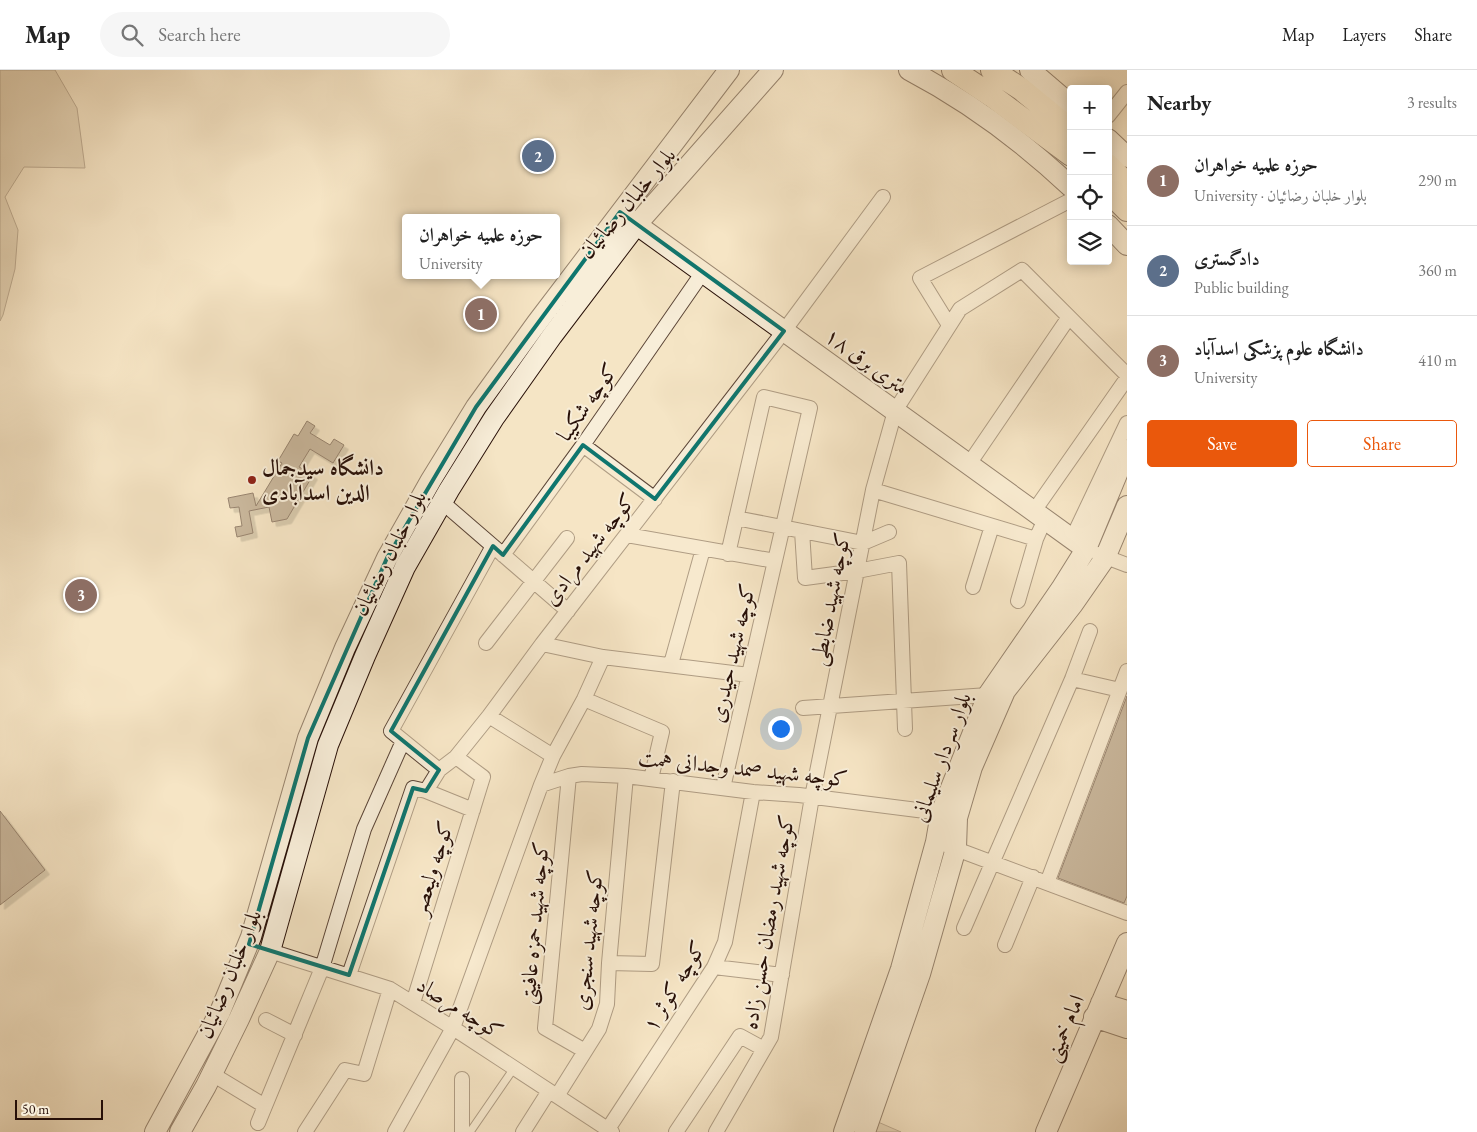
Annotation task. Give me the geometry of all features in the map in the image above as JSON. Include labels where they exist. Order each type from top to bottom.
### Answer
[{"type":"main road","name":"بلوار خلبان رضائیان","points":[[155,1132],[220,1012],[249,944],[308,738],[345,648],[386,558],[476,407],[620,212],[729,70]]},
{"type":"main road","name":"بلوار خلبان رضائیان","points":[[180,1132],[212,1074],[270,950],[328,745],[364,656],[405,567],[442,502],[494,418],[552,336],[637,224],[773,70]]},
{"type":"main road","points":[[909,70],[943,88],[999,126],[1067,183]]},
{"type":"main road","points":[[953,70],[992,96],[1067,152]]},
{"type":"main road","points":[[992,70],[1022,89],[1067,127]]},
{"type":"main road","points":[[1030,70],[1067,102]]},
{"type":"main road","points":[[1112,143],[1127,157]]},
{"type":"main road","points":[[1112,169],[1127,184]]},
{"type":"main road","points":[[1112,195],[1127,210]]},
{"type":"main road","name":"۱۸ متری برق","points":[[620,212],[1079,544]]},
{"type":"main road","points":[[1112,229],[1127,245]]},
{"type":"main road","name":"بلوار سردار سلیمانی","points":[[865,1132],[920,974],[956,848],[949,815],[988,695],[1061,589],[1079,544],[1127,450]]},
{"type":"main road","name":"بلوار سردار سلیمانی","points":[[844,1132],[901,969],[936,842],[972,767],[1005,691],[1073,604],[1105,558],[1127,506]]},
{"type":"main road","name":"امام خمینی","points":[[1046,1132],[1127,943]]},
{"type":"main road","points":[[249,944],[270,950]]},
{"type":"main road","points":[[1098,1010],[1127,1011]]},
{"type":"main road","points":[[1098,1010],[1127,1028]]},
{"type":"street","points":[[1112,111],[1127,92]]},
{"type":"street","name":"کوچه شهید مرادی","points":[[349,975],[420,790],[439,770],[456,757],[489,716],[542,644],[784,331],[883,197]]},
{"type":"street","points":[[949,326],[920,278],[1067,202]]},
{"type":"street","name":"کوچه شهید ضابطی","points":[[812,797],[873,490],[895,411],[960,309],[1022,270],[1068,316]]},
{"type":"street","name":"کوچه شکیبا","points":[[403,741],[391,731],[498,551],[583,445],[703,272]]},
{"type":"street","points":[[968,464],[1068,316],[1127,376],[1040,515],[1036,539],[1018,601]]},
{"type":"street","name":"کوچه شهید حیدری","points":[[723,788],[810,408],[764,397],[736,518]]},
{"type":"street","points":[[1127,422],[1079,544],[1105,558],[1127,565]]},
{"type":"street","points":[[583,445],[655,499]]},
{"type":"street","points":[[873,490],[1036,539]]},
{"type":"street","points":[[442,502],[568,611]]},
{"type":"street","points":[[728,554],[736,518],[863,543],[889,532]]},
{"type":"street","points":[[973,587],[992,526]]},
{"type":"street","points":[[802,531],[805,578],[899,563],[904,728]]},
{"type":"street","points":[[627,535],[775,561]]},
{"type":"street","points":[[486,643],[567,538]]},
{"type":"street","points":[[671,664],[703,549]]},
{"type":"street","points":[[964,928],[1072,679],[1090,631]]},
{"type":"street","points":[[542,644],[603,657],[749,675]]},
{"type":"street","points":[[395,1132],[453,1028],[541,785],[553,756],[584,699],[603,657]]},
{"type":"street","points":[[1047,883],[1127,671]]},
{"type":"street","points":[[1072,679],[1120,690]]},
{"type":"street","points":[[803,708],[830,708],[988,695]]},
{"type":"street","points":[[584,699],[662,732],[651,779]]},
{"type":"street","points":[[489,716],[553,756]]},
{"type":"street","points":[[258,1123],[322,968],[364,829],[403,741],[439,770]]},
{"type":"street","name":"کوچه ولیعصر","points":[[413,1002],[483,777],[456,757]]},
{"type":"street","name":"کوچه شهید صمد وجدانی همت","points":[[541,785],[582,774],[626,776],[949,815]]},
{"type":"street","name":"کوچه شهید حمزه عافیتی","points":[[569,776],[545,1028],[585,1052]]},
{"type":"street","name":"کوچه شهید سنجری","points":[[523,1132],[585,1052],[599,1029],[607,1004],[626,776]]},
{"type":"street","points":[[609,962],[652,964],[673,781]]},
{"type":"street","points":[[420,790],[473,810]]},
{"type":"street","name":"کوچه کوثر ۱","points":[[610,1131],[714,967],[724,942],[753,792]]},
{"type":"street","name":"کوچه شهید رمضان حسن زاده","points":[[716,1132],[771,1037],[812,797]]},
{"type":"street","points":[[936,842],[1127,914]]},
{"type":"street","points":[[1004,945],[1032,877]]},
{"type":"street","name":"کوچه مرصاد","points":[[270,950],[390,989],[413,1002],[610,1131]]},
{"type":"street","points":[[714,967],[782,975]]},
{"type":"street","points":[[305,1132],[345,1070],[364,1074],[390,989]]},
{"type":"street","points":[[266,1020],[295,1034]]},
{"type":"street","points":[[676,1132],[740,1036],[764,1049]]},
{"type":"street","points":[[212,1074],[265,1106]]},
{"type":"street","points":[[462,1079],[462,1132]]},
{"type":"lane","points":[[470,1132],[514,1068]]},
{"type":"highlighted area","points":[[620,212],[784,331],[655,499],[583,445],[503,555],[493,546],[391,731],[439,770],[426,791],[413,788],[349,975],[249,944],[308,738],[387,558],[476,407]]},
{"type":"shaded area","points":[[0,70],[55,70],[77,108],[85,168],[24,167],[5,197],[18,230],[15,269],[0,321]]},
{"type":"shaded area","points":[[878,1122],[901,1132],[875,1132]]},
{"type":"building","points":[[307,421],[315,426],[310,433],[330,445],[334,439],[344,445],[333,463],[310,449],[299,467],[313,475],[287,519],[272,522],[269,507],[249,511],[253,533],[237,537],[235,527],[242,526],[239,507],[230,508],[228,498],[253,493],[256,506],[282,463],[278,461],[294,434],[298,436]]},
{"type":"building","points":[[1127,696],[1127,896],[1124,903],[1058,878]]},
{"type":"building","points":[[0,811],[45,870],[0,905]]},
{"type":"place","name":"دادگستری","points":[[538,156]]},
{"type":"place","name":"حوزه علمیه خواهران","points":[[481,314]]},
{"type":"place","name":"دانشگاه سیدجمال الدین اسدآبادی","points":[[252,480]]},
{"type":"place","name":"دانشگاه علوم پزشکی اسدآباد","points":[[81,595]]}]
